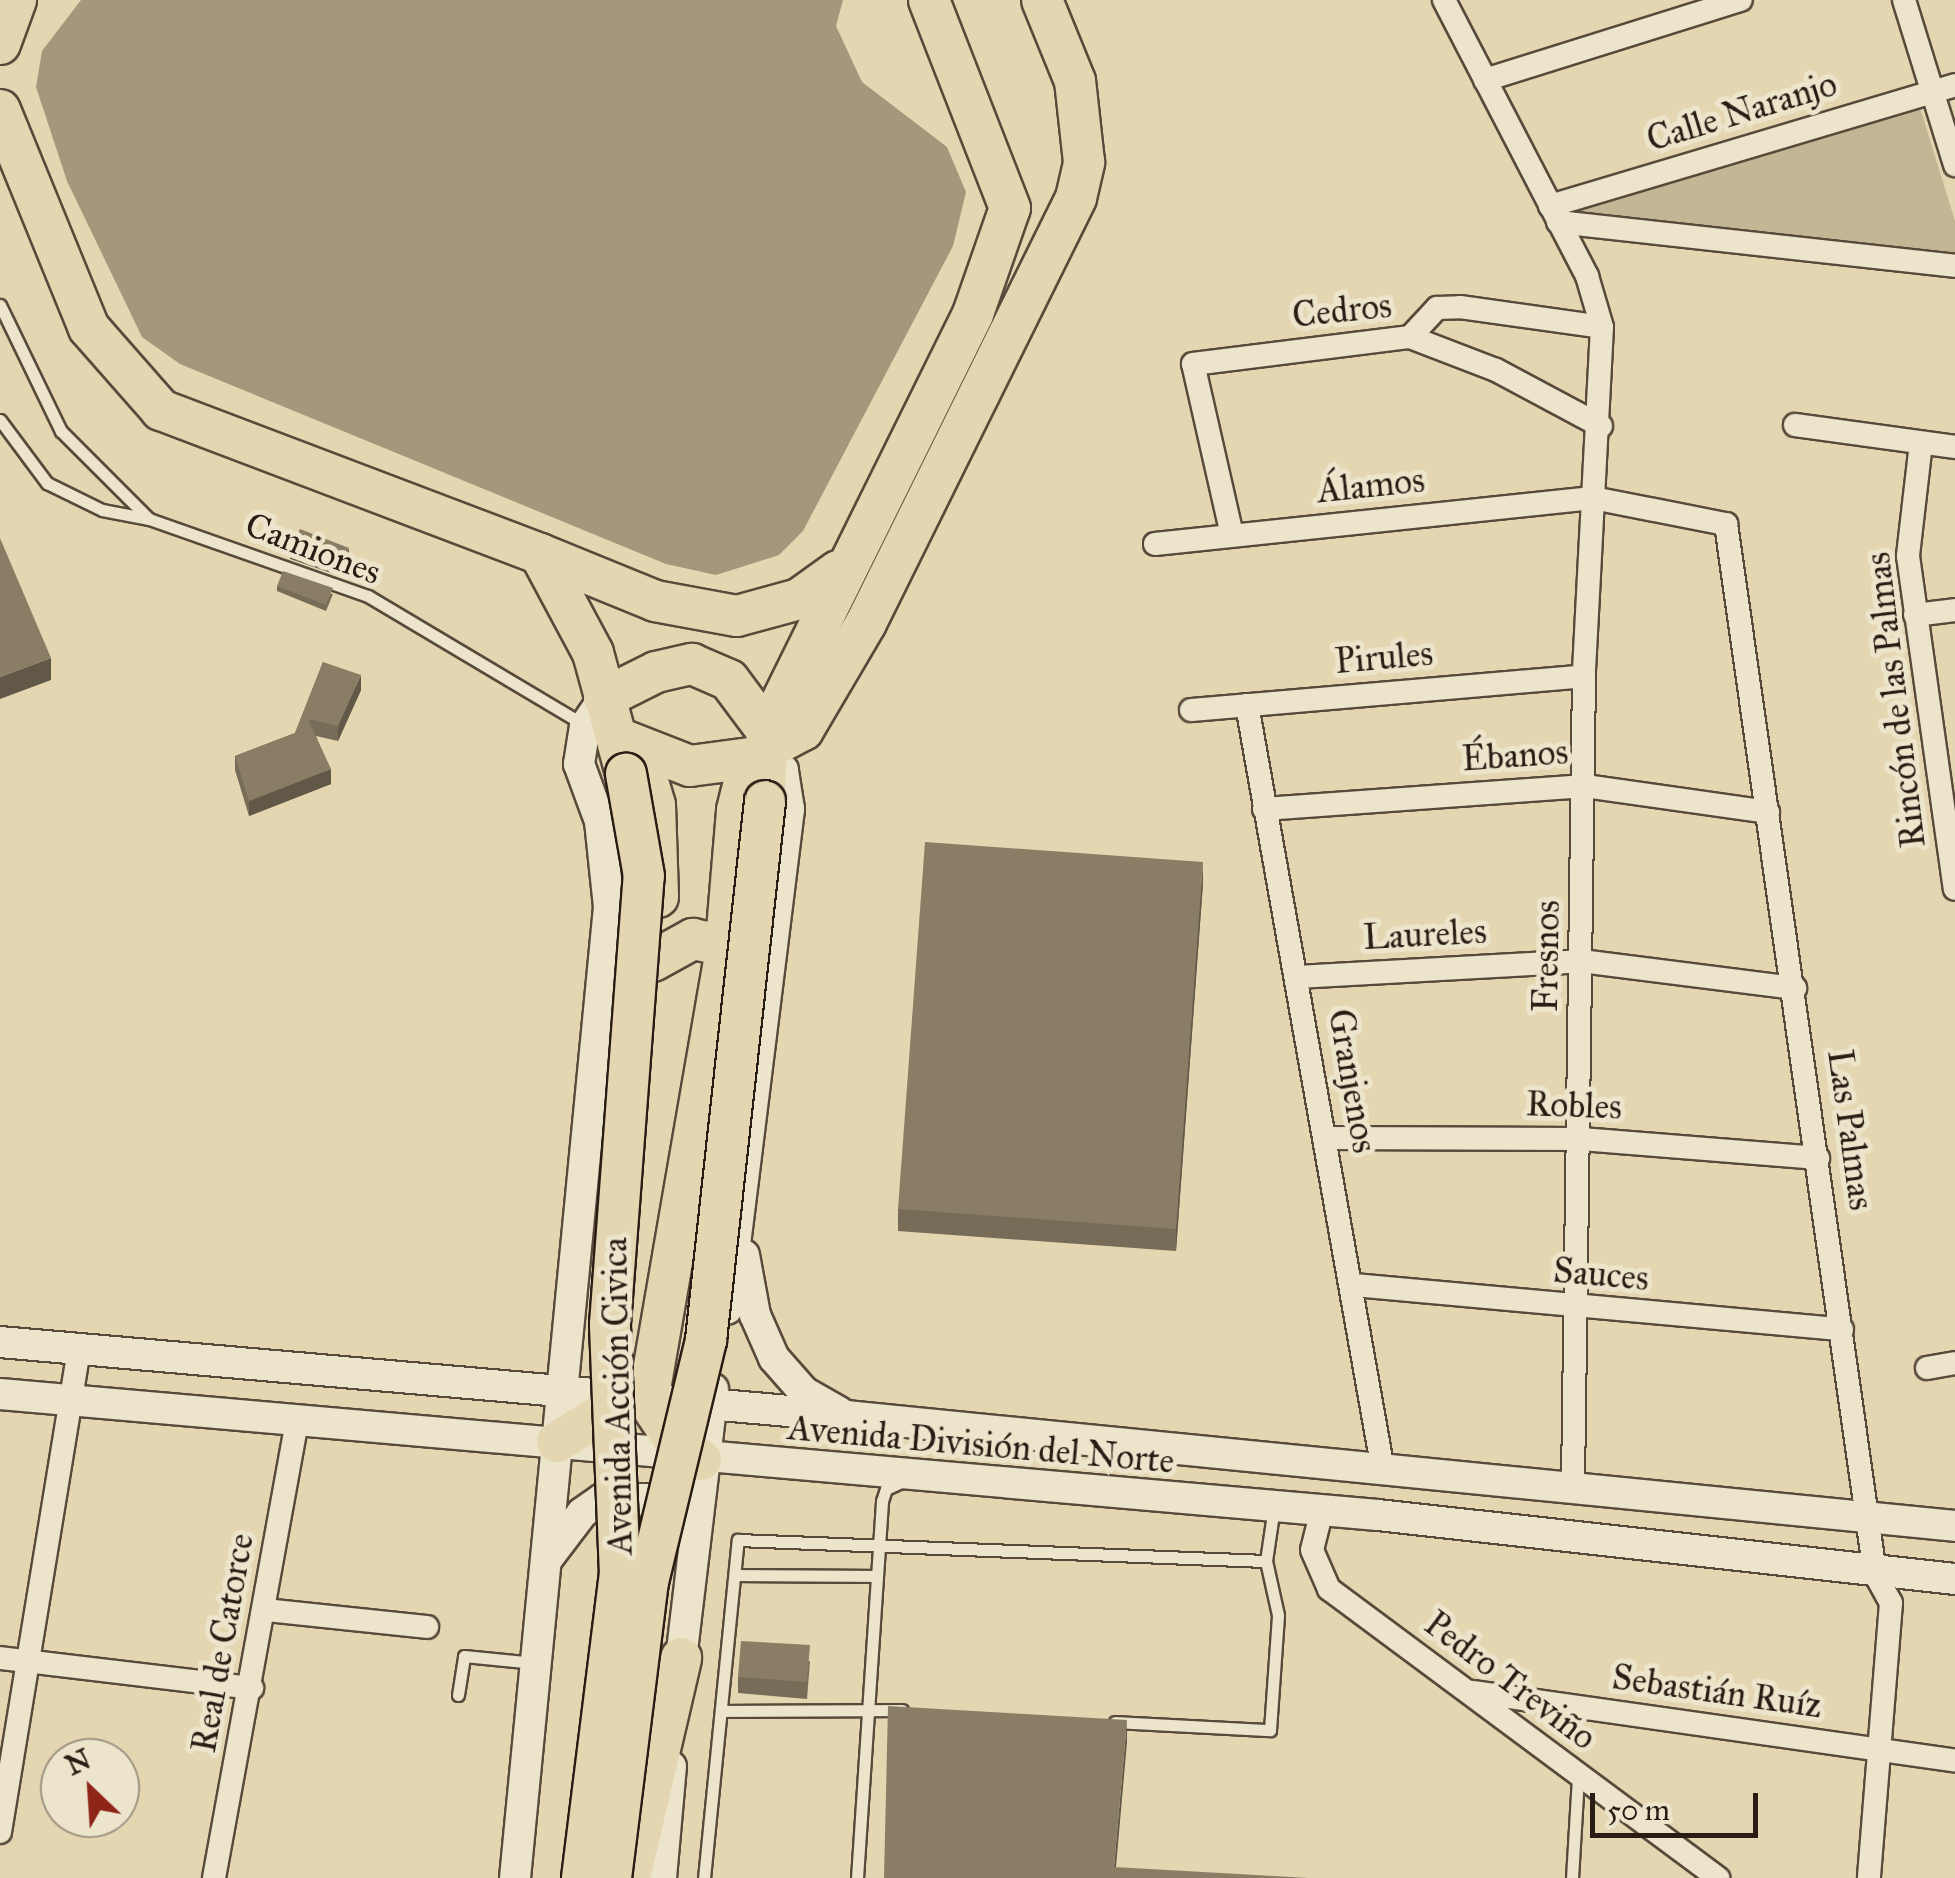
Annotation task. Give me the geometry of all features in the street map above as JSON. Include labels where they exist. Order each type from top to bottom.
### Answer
[{"type":"highway","points":[[0,44],[16,0]]},
{"type":"highway","points":[[929,0],[1010,208],[1034,259],[1036,283]]},
{"type":"highway","points":[[614,736],[690,766],[767,745],[803,730],[844,662],[1076,198],[1084,162],[1075,81],[1042,0]]},
{"type":"highway","points":[[0,110],[89,328],[160,410],[654,601],[737,616],[799,599],[843,567]]},
{"type":"highway","points":[[557,1442],[632,1400],[725,954],[737,810],[744,782],[767,745],[843,567],[973,314],[1010,208]]},
{"type":"highway","points":[[540,554],[593,653],[614,736],[655,805],[660,856],[632,1400],[702,1460]]},
{"type":"highway","points":[[614,736],[656,672],[692,664],[729,680],[767,745]]},
{"type":"highway","name":"Avenida Acción Civica","points":[[582,1878],[620,1575],[610,1324],[644,876],[614,736]]},
{"type":"highway","name":"Avenida Acción Civica","points":[[611,1878],[648,1582],[706,1340],[765,802],[767,745]]},
{"type":"highway","points":[[653,961],[694,939],[716,944],[725,954]]},
{"type":"highway","points":[[630,1878],[680,1658]]},
{"type":"main road","name":"Avenida Acción Civica","points":[[515,1878],[609,907],[600,821],[579,764],[614,736]]},
{"type":"main road","points":[[767,745],[783,770],[789,809],[740,1236],[755,1315],[774,1358],[804,1392],[846,1416]]},
{"type":"main road","name":"Avenida Acción Civica","points":[[661,1878],[702,1460],[740,1236]]},
{"type":"main road","name":"Avenida División del Norte","points":[[0,1342],[710,1408],[846,1416],[1573,1487],[1870,1521],[1955,1526]]},
{"type":"main road","name":"Avenida División del Norte","points":[[0,1394],[557,1442],[702,1460],[1322,1510],[1876,1574],[1955,1579]]},
{"type":"main road","points":[[1274,1507],[1280,1460]]},
{"type":"main road","points":[[546,1560],[582,1513],[623,1495],[668,1514],[692,1562]]},
{"type":"street","name":"Fresnos","points":[[1444,0],[1586,276],[1602,327],[1600,426],[1584,676],[1586,786],[1573,1487]]},
{"type":"street","points":[[1485,80],[1741,0]]},
{"type":"street","points":[[1904,0],[1944,88],[1955,165]]},
{"type":"street","name":"Calle Naranjo","points":[[1554,214],[1944,88]]},
{"type":"street","points":[[1554,214],[1955,266]]},
{"type":"street","points":[[1410,337],[1436,308],[1460,306],[1602,327]]},
{"type":"street","name":"Cedros","points":[[1232,535],[1193,364],[1410,337],[1496,370],[1600,426]]},
{"type":"street","points":[[1796,425],[1955,447]]},
{"type":"street","name":"Rincón de las Palmas","points":[[1920,443],[1908,556],[1915,615],[1949,796],[1955,890]]},
{"type":"street","name":"Álamos","points":[[1156,544],[1593,498]]},
{"type":"street","name":"Las Palmas","points":[[1593,498],[1726,524],[1876,1574],[1891,1604],[1868,1878]]},
{"type":"street","points":[[1915,615],[1955,610]]},
{"type":"street","name":"Pirules","points":[[1190,710],[1584,676]]},
{"type":"street","name":"Granjenos","points":[[1247,705],[1354,1285],[1383,1470]]},
{"type":"street","name":"Ébanos","points":[[1264,809],[1586,786],[1768,812]]},
{"type":"street","name":"Laureles","points":[[1297,977],[1581,962],[1795,988]]},
{"type":"street","name":"Robles","points":[[1327,1138],[1581,1140],[1818,1158]]},
{"type":"street","name":"Sauces","points":[[1354,1285],[1578,1309],[1842,1329]]},
{"type":"street","points":[[0,1832],[79,1349]]},
{"type":"street","points":[[1927,1368],[1955,1363]]},
{"type":"street","name":"Real de Catorce","points":[[214,1878],[252,1688],[298,1420]]},
{"type":"street","name":"Pedro Treviño","points":[[1322,1510],[1312,1550],[1329,1590],[1718,1878]]},
{"type":"street","points":[[266,1610],[427,1627]]},
{"type":"street","points":[[0,1658],[252,1688]]},
{"type":"street","name":"Sebastián Ruíz","points":[[1470,1692],[1955,1761]]},
{"type":"lane","points":[[0,306],[61,431],[149,519]]},
{"type":"lane","name":"Camiones","points":[[0,420],[47,483],[102,510],[149,519],[368,596],[614,736]]},
{"type":"lane","points":[[859,1472],[882,1501]]},
{"type":"lane","points":[[857,1878],[882,1501],[886,1489],[917,1477]]},
{"type":"lane","points":[[1101,1721],[1270,1730],[1278,1615],[1266,1561],[1274,1507]]},
{"type":"lane","points":[[704,1878],[738,1540],[1266,1561]]},
{"type":"lane","points":[[735,1578],[876,1579]]},
{"type":"lane","points":[[458,1695],[464,1656],[536,1662]]},
{"type":"lane","points":[[722,1711],[923,1711]]},
{"type":"lane","points":[[1572,1878],[1578,1777]]},
{"type":"shaded area","points":[[81,0],[843,0],[836,26],[862,82],[947,147],[966,192],[953,246],[803,531],[779,555],[716,575],[666,564],[180,364],[142,337],[67,181],[36,87],[42,51]]},
{"type":"shaded area","points":[[1918,101],[1955,221],[1955,262],[1577,220],[1569,205]]},
{"type":"building","points":[[300,529],[349,548],[340,571],[290,553]]},
{"type":"building","points":[[0,538],[51,658],[0,677]]},
{"type":"building","points":[[283,571],[333,588],[326,605],[277,586]]},
{"type":"building","points":[[323,662],[361,675],[338,726],[308,719],[331,769],[249,801],[235,756],[295,733]]},
{"type":"building","points":[[925,842],[1203,862],[1176,1229],[898,1209]]},
{"type":"building","points":[[741,1641],[810,1645],[807,1682],[738,1677]]},
{"type":"building","points":[[888,1706],[1127,1720],[1114,1867],[1309,1878],[884,1878]]}]
